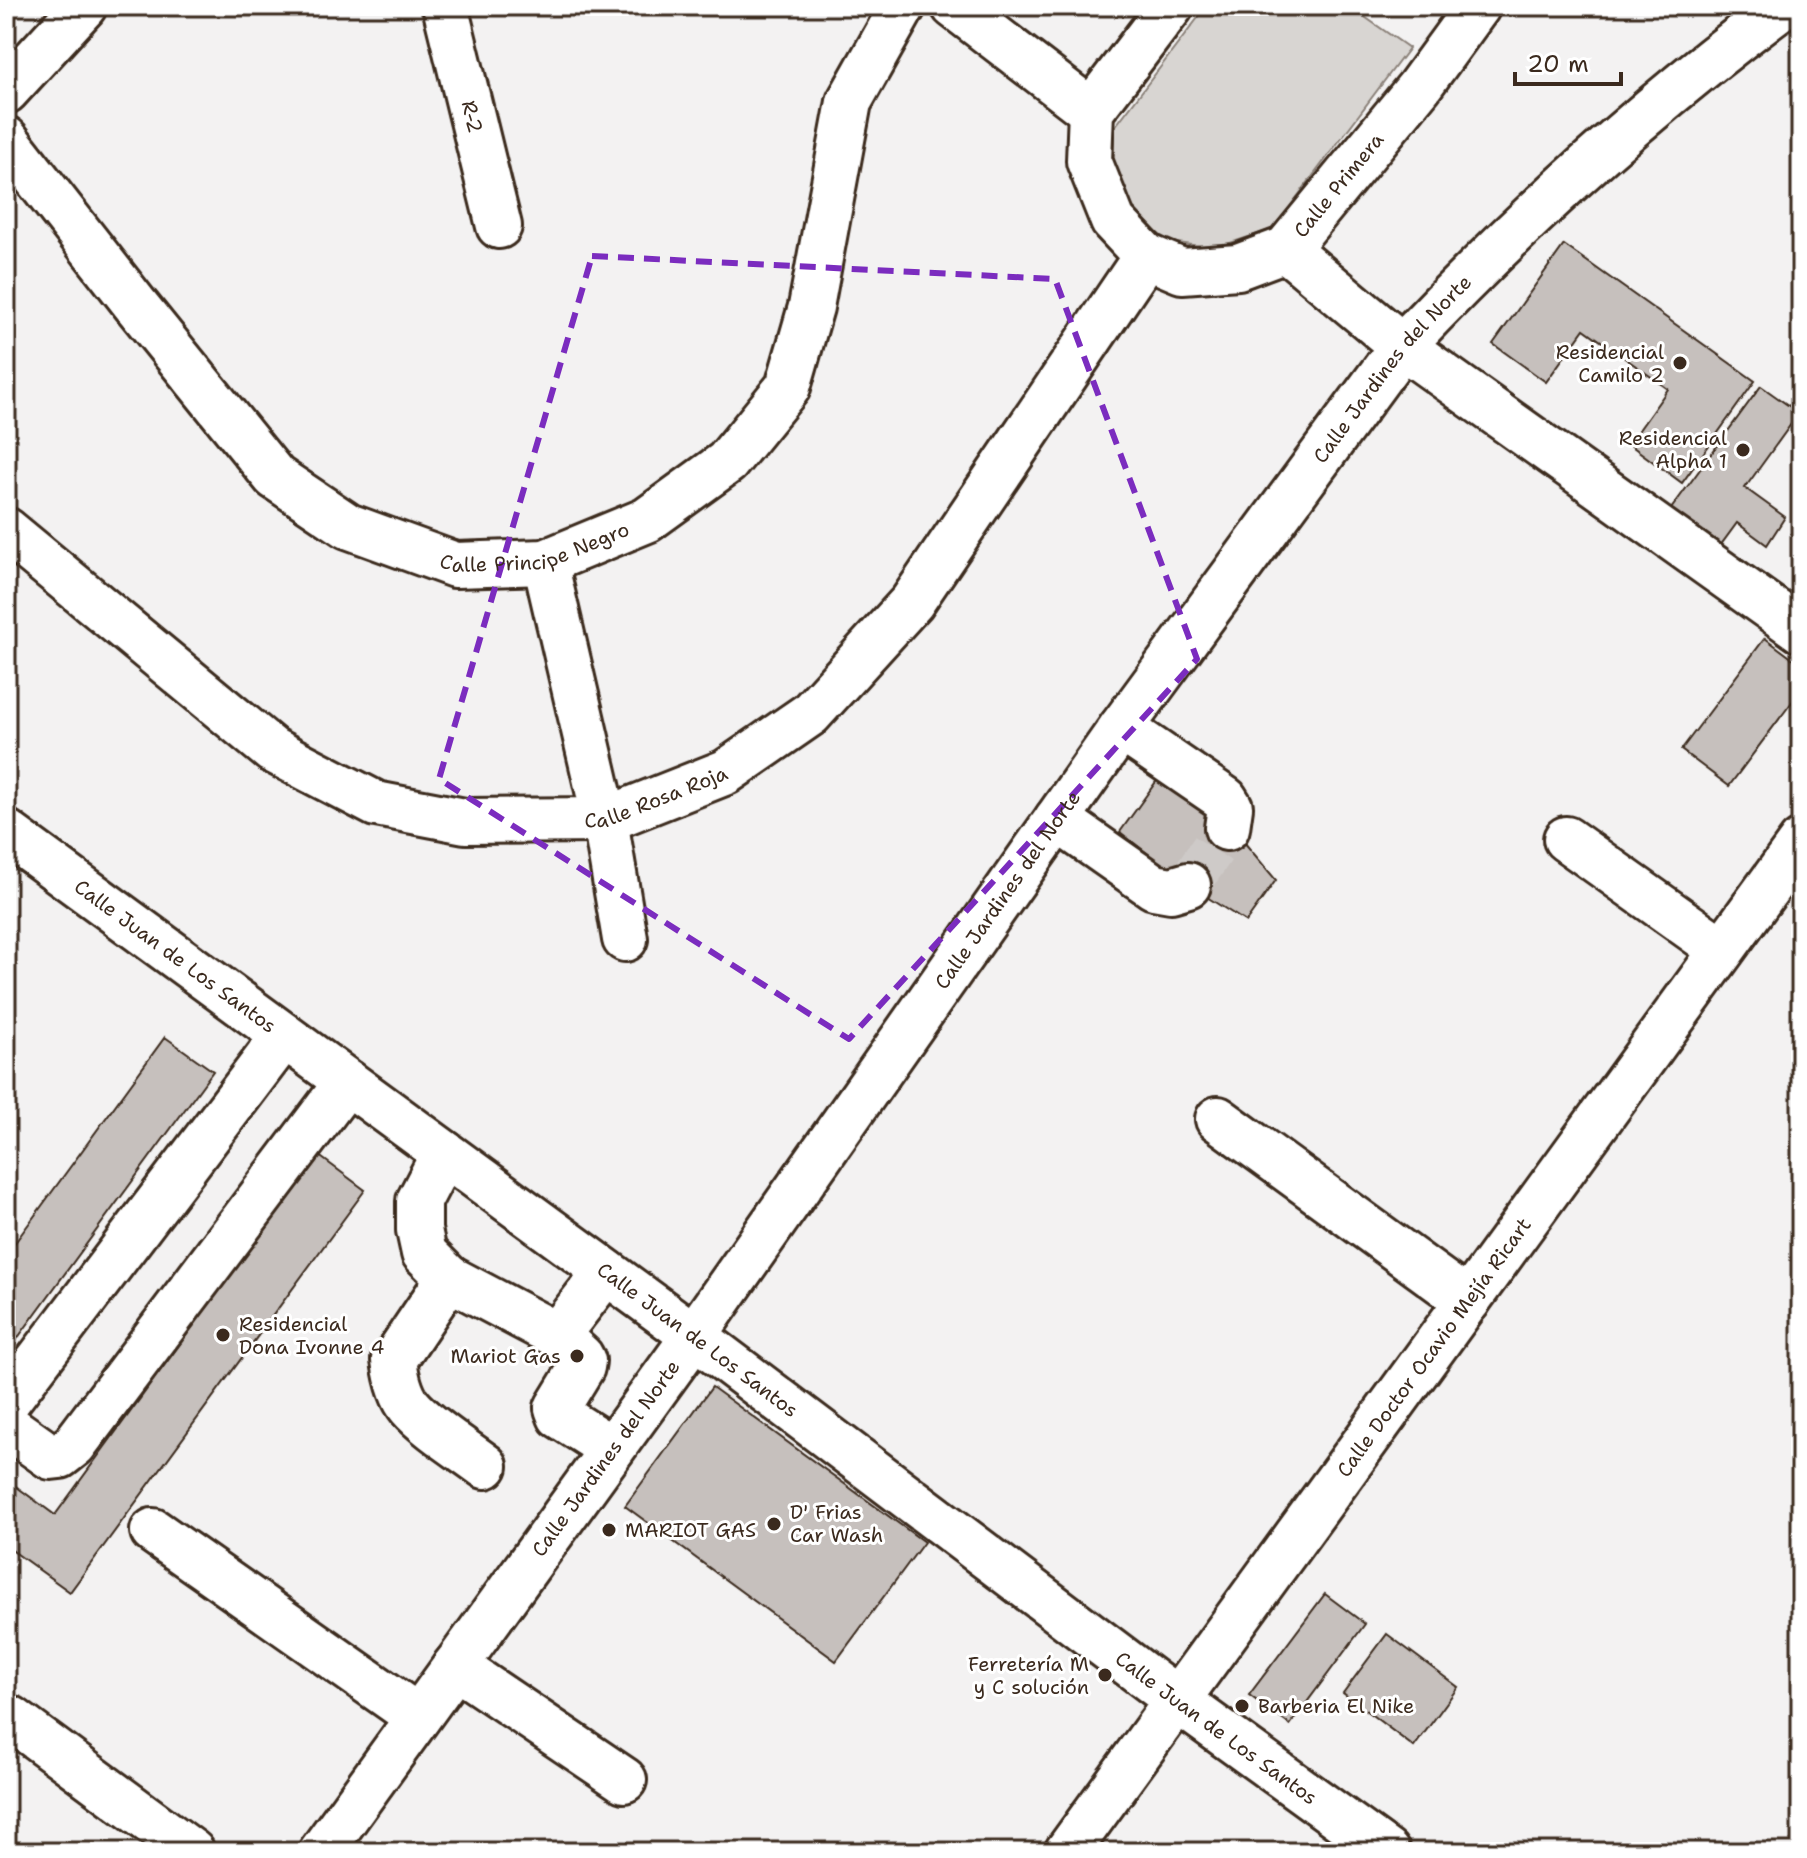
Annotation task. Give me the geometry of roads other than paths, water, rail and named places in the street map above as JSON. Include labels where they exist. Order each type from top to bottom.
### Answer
[{"type":"street","points":[[6,91],[84,6]]},
{"type":"street","name":"R-2","points":[[445,6],[499,226]]},
{"type":"street","name":"Calle Principe Negro","points":[[6,139],[275,477],[348,526],[455,565],[545,562],[647,520],[727,462],[788,387],[811,307],[849,102],[903,6]]},
{"type":"street","points":[[954,6],[1091,111]]},
{"type":"street","points":[[1146,256],[1113,221],[1089,161],[1091,111],[1171,6]]},
{"type":"street","name":"Calle Primera","points":[[1146,256],[1182,271],[1238,267],[1286,249],[1419,87],[1478,6]]},
{"type":"street","name":"Calle Jardines del Norte","points":[[332,1848],[418,1717],[694,1336],[1121,728],[1402,346],[1538,210],[1714,57],[1782,6]]},
{"type":"street","points":[[1286,249],[1402,346],[1801,630]]},
{"type":"street","name":"Calle Rosa Roja","points":[[6,530],[272,750],[376,804],[465,821],[605,820],[726,772],[810,714],[912,602],[1146,256]]},
{"type":"street","points":[[545,562],[605,820],[625,939]]},
{"type":"street","points":[[1121,728],[1225,799],[1230,807],[1227,828]]},
{"type":"street","points":[[1057,819],[1154,887],[1171,890],[1188,885]]},
{"type":"street","name":"Calle Juan de Los Santos","points":[[6,832],[694,1336],[1178,1701],[1387,1852]]},
{"type":"street","points":[[1566,839],[1722,950]]},
{"type":"street","name":"Calle Doctor Ocavio Mejía Ricart","points":[[1067,1852],[1801,842]]},
{"type":"street","points":[[6,1403],[284,1036]]},
{"type":"street","points":[[6,1425],[51,1457],[60,1456],[74,1445],[347,1082]]},
{"type":"street","points":[[1218,1119],[1468,1301]]},
{"type":"street","points":[[444,1153],[419,1201],[419,1230],[424,1253],[449,1278],[557,1335],[581,1357],[582,1367],[557,1412],[612,1449]]},
{"type":"street","points":[[557,1335],[606,1272]]},
{"type":"street","points":[[449,1278],[394,1360],[397,1378],[409,1406],[485,1466]]},
{"type":"street","points":[[153,1531],[418,1717]]},
{"type":"street","points":[[455,1666],[624,1780]]},
{"type":"street","points":[[6,1720],[12,1719],[192,1852]]},
{"type":"tunnel","points":[[1188,885],[1227,828]]},
{"type":"place","name":"Residencial Camilo 2","points":[[1680,363]]},
{"type":"place","name":"Residencial Alpha 1","points":[[1743,450]]},
{"type":"place","name":"Residencial Dona Ivonne 4","points":[[223,1335]]},
{"type":"place","name":"Mariot Gas","points":[[577,1356]]},
{"type":"place","name":"D' Frias Car Wash","points":[[774,1524]]},
{"type":"place","name":"MARIOT GAS","points":[[609,1530]]},
{"type":"place","name":"Ferretería M y C solución","points":[[1105,1675]]},
{"type":"place","name":"Barberia El Nike","points":[[1242,1706]]}]
